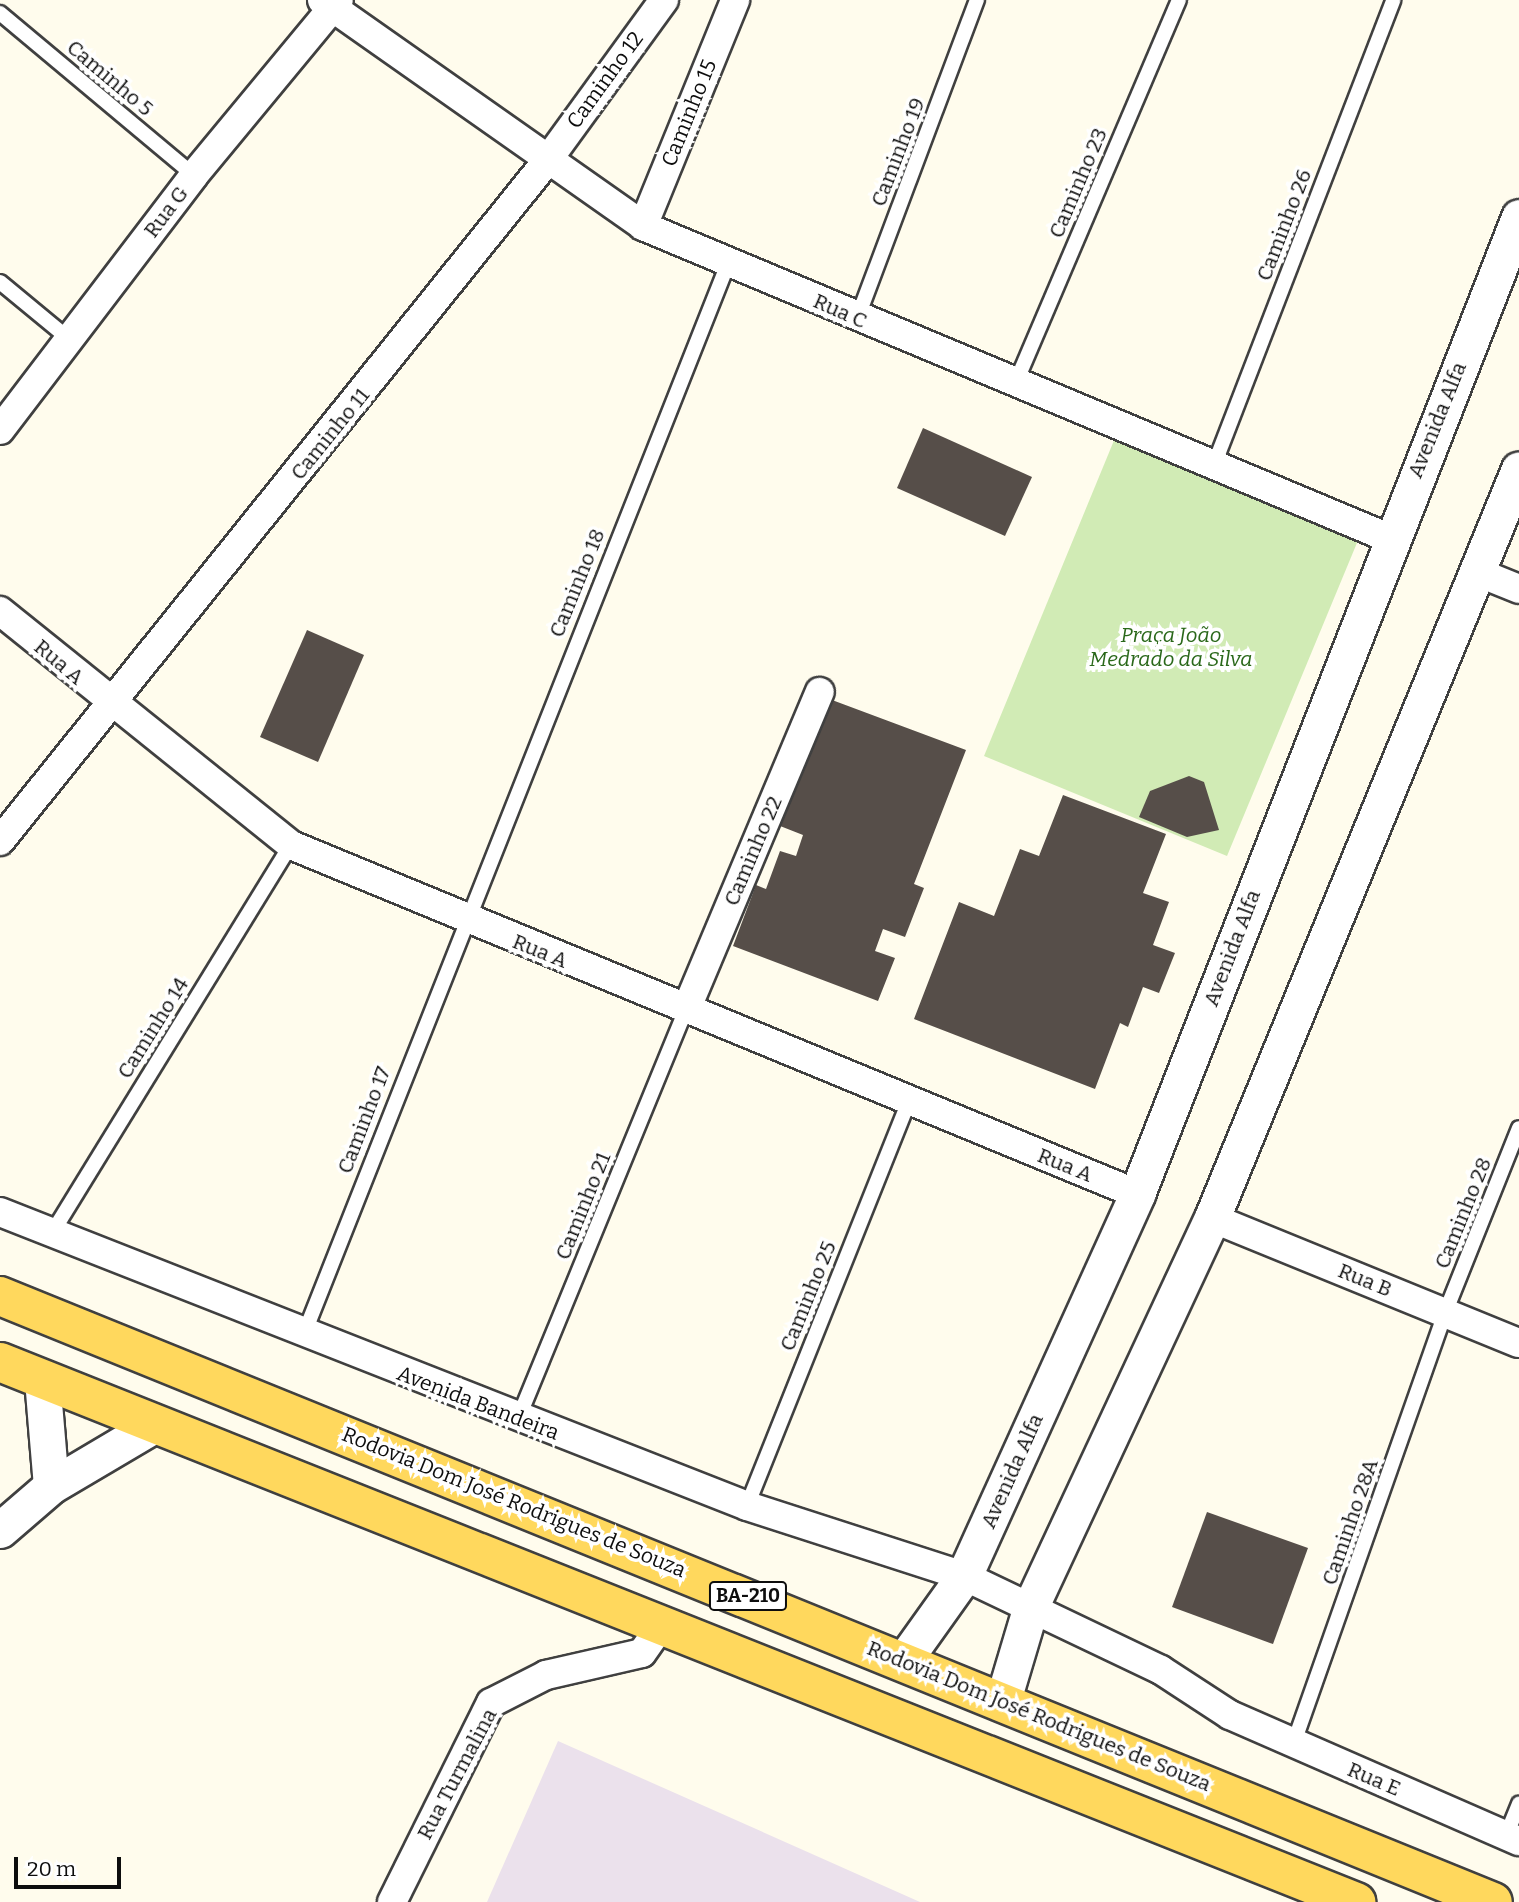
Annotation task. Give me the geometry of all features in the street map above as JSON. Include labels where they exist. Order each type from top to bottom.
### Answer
[{"type":"main road","name":"Rodovia Dom José Rodrigues de Souza","points":[[0,1296],[1003,1700],[1493,1902]]},
{"type":"main road","name":"BA-210","points":[[0,1362],[660,1626],[988,1751],[1356,1902]]},
{"type":"street","name":"Caminho 12","points":[[547,161],[664,0]]},
{"type":"street","name":"Caminho 15","points":[[643,226],[735,0]]},
{"type":"street","name":"Rua C","points":[[331,3],[547,161],[643,226],[729,261],[857,319],[1016,382],[1389,538]]},
{"type":"street","name":"Rua G","points":[[0,430],[194,175],[331,3]]},
{"type":"street","name":"Caminho 11","points":[[0,841],[112,707],[547,161]]},
{"type":"street","name":"Avenida Alfa","points":[[904,1660],[964,1576],[1137,1194],[1389,538],[1519,217]]},
{"type":"street","points":[[1003,1700],[1031,1606],[1212,1218],[1519,469]]},
{"type":"street","points":[[1477,572],[1519,589]]},
{"type":"street","name":"Rua A","points":[[0,611],[112,707],[291,845],[464,921],[1137,1194]]},
{"type":"street","name":"Caminho 22","points":[[686,1010],[820,692]]},
{"type":"street","name":"Avenida Bandeira","points":[[0,1212],[518,1419],[747,1506],[964,1576],[1031,1606]]},
{"type":"street","name":"Rua B","points":[[1212,1218],[1519,1343]]},
{"type":"street","points":[[43,1380],[51,1486]]},
{"type":"street","points":[[0,1530],[51,1486],[154,1425]]},
{"type":"street","name":"Rua E","points":[[1031,1606],[1161,1670],[1230,1715],[1293,1745],[1513,1838]]},
{"type":"street","name":"Rua Turmalina","points":[[392,1902],[491,1703],[546,1675],[642,1653],[660,1626]]},
{"type":"lane","name":"Caminho 19","points":[[857,319],[977,0]]},
{"type":"lane","name":"Caminho 23","points":[[1016,382],[1179,0]]},
{"type":"lane","name":"Caminho 26","points":[[1214,465],[1393,0]]},
{"type":"lane","name":"Caminho 5","points":[[0,13],[194,175]]},
{"type":"lane","name":"Caminho 18","points":[[464,921],[729,261]]},
{"type":"lane","points":[[0,282],[69,339]]},
{"type":"lane","name":"Caminho 14","points":[[52,1233],[291,845]]},
{"type":"lane","name":"Caminho 17","points":[[304,1335],[464,921]]},
{"type":"lane","name":"Caminho 21","points":[[518,1419],[686,1010]]},
{"type":"lane","name":"Caminho 25","points":[[747,1506],[909,1101]]},
{"type":"lane","name":"Caminho 28","points":[[1445,1313],[1519,1128]]},
{"type":"lane","name":"Caminho 28A","points":[[1293,1745],[1445,1313]]},
{"type":"lane","points":[[1513,1838],[1519,1803]]},
{"type":"shaded area","points":[[558,1741],[920,1902],[487,1902]]},
{"type":"green space","name":"Praça João Medrado da Silva","points":[[1115,438],[1359,538],[1227,856],[984,756]]},
{"type":"building","points":[[923,428],[1032,477],[1005,536],[897,488]]},
{"type":"building","points":[[307,630],[364,655],[318,762],[260,737]]},
{"type":"building","points":[[824,697],[966,750],[914,884],[924,888],[905,937],[883,929],[875,951],[895,958],[878,1001],[733,946],[756,885],[766,889],[780,851],[796,856],[803,835],[775,824]]},
{"type":"building","points":[[1189,776],[1204,782],[1219,830],[1187,837],[1139,817],[1150,791]]},
{"type":"building","points":[[1063,795],[1166,834],[1143,893],[1169,902],[1153,945],[1175,953],[1159,993],[1143,987],[1128,1027],[1120,1023],[1095,1089],[914,1019],[959,902],[994,916],[1020,849],[1039,856]]},
{"type":"building","points":[[1207,1512],[1308,1548],[1273,1644],[1172,1607]]}]
